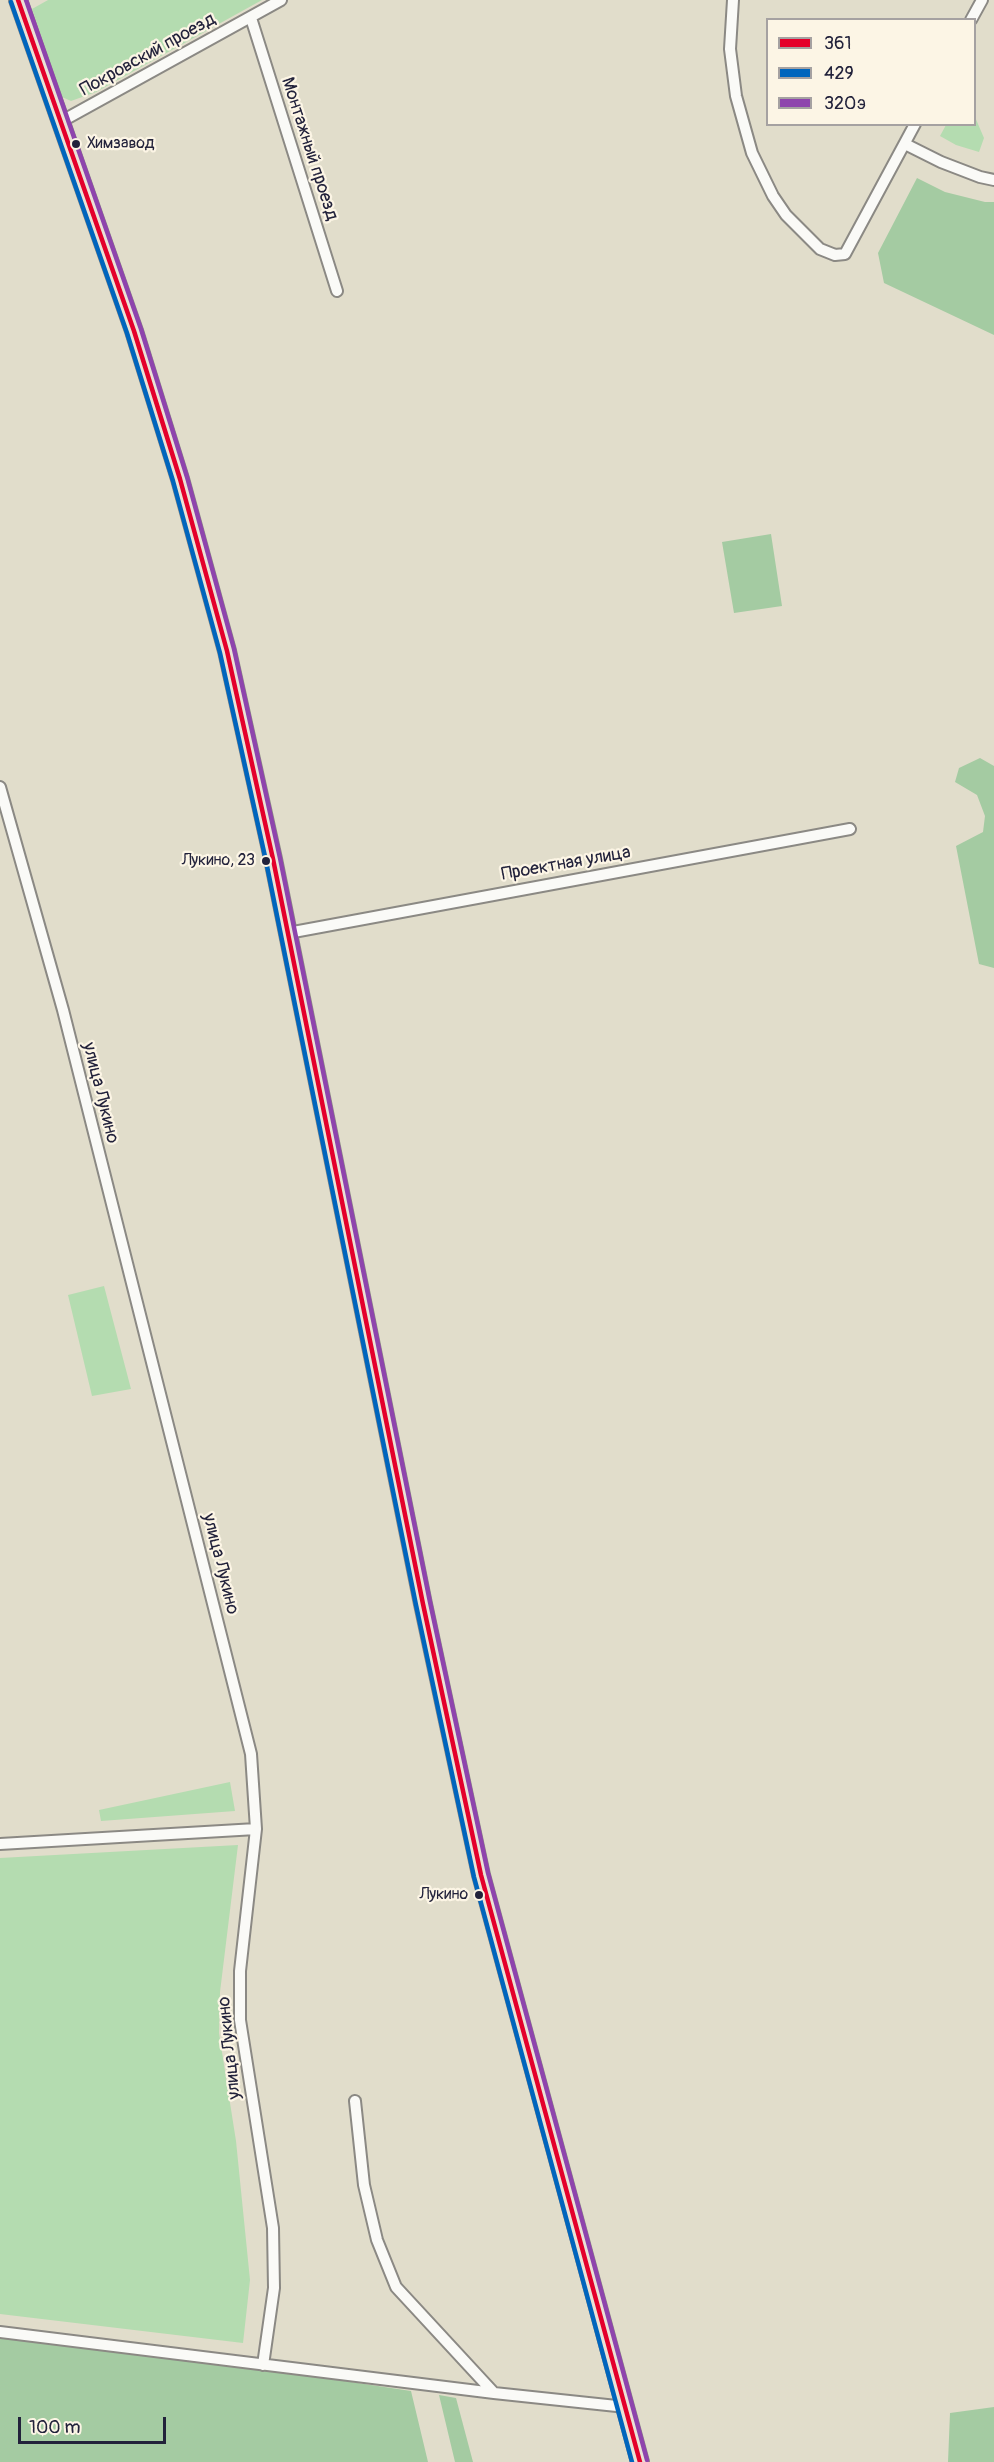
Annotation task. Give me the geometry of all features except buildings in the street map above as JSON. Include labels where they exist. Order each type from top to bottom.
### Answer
[{"type":"main road","points":[[18,0],[134,331],[206,571],[227,651],[288,933],[420,1593],[481,1875],[640,2462]]},
{"type":"street","name":"Покровский проезд","points":[[62,121],[281,0]]},
{"type":"street","points":[[733,0],[730,49],[736,96],[752,153],[773,196],[803,233],[820,249],[835,255],[845,254],[914,126]]},
{"type":"street","points":[[972,18],[982,0]]},
{"type":"street","name":"Монтажный проезд","points":[[250,18],[337,291]]},
{"type":"street","points":[[905,144],[941,162],[994,180]]},
{"type":"street","name":"улица Лукино","points":[[0,787],[63,1010],[243,1722],[254,1774],[256,1829],[240,1971],[240,2020],[273,2228],[274,2288],[263,2365]]},
{"type":"street","name":"Проектная улица","points":[[288,933],[850,829]]},
{"type":"street","points":[[0,1844],[256,1829]]},
{"type":"street","points":[[355,2101],[364,2185],[377,2240],[396,2287],[494,2393]]},
{"type":"street","points":[[0,2332],[494,2393],[626,2407]]},
{"type":"green space","points":[[48,0],[262,0],[96,92],[71,101],[62,97],[32,9]]},
{"type":"green space","points":[[976,119],[984,138],[979,152],[956,145],[940,136],[945,126],[976,126]]},
{"type":"green space","points":[[917,178],[945,192],[994,202],[994,335],[884,283],[878,253]]},
{"type":"green space","points":[[771,534],[782,606],[734,613],[722,542]]},
{"type":"green space","points":[[980,758],[994,766],[994,968],[979,964],[956,846],[983,832],[985,816],[977,795],[955,782],[959,768]]},
{"type":"green space","points":[[104,1286],[131,1389],[92,1396],[68,1295]]},
{"type":"green space","points":[[230,1782],[235,1811],[101,1821],[99,1810]]},
{"type":"green space","points":[[238,1845],[220,1992],[219,2033],[236,2141],[250,2280],[243,2343],[0,2314],[0,1858]]},
{"type":"green space","points":[[0,2329],[411,2391],[428,2462],[0,2462]]},
{"type":"green space","points":[[439,2395],[456,2398],[473,2462],[455,2462]]},
{"type":"green space","points":[[994,2407],[994,2462],[948,2462],[950,2413]]},
{"type":"transit line","name":"361","points":[[18,0],[134,331],[180,479],[227,651],[273,859],[423,1604],[481,1875],[640,2462]]},
{"type":"transit line","name":"320э","points":[[26,0],[141,329],[187,477],[234,649],[280,858],[430,1602],[488,1873],[647,2460]]},
{"type":"transit line","name":"429","points":[[11,2],[127,333],[173,481],[220,653],[266,861],[416,1605],[474,1877],[632,2462]]},
{"type":"place","name":"Химзавод","points":[[76,144]]},
{"type":"place","name":"Лукино, 23","points":[[266,861]]},
{"type":"place","name":"Лукино","points":[[479,1895]]}]
